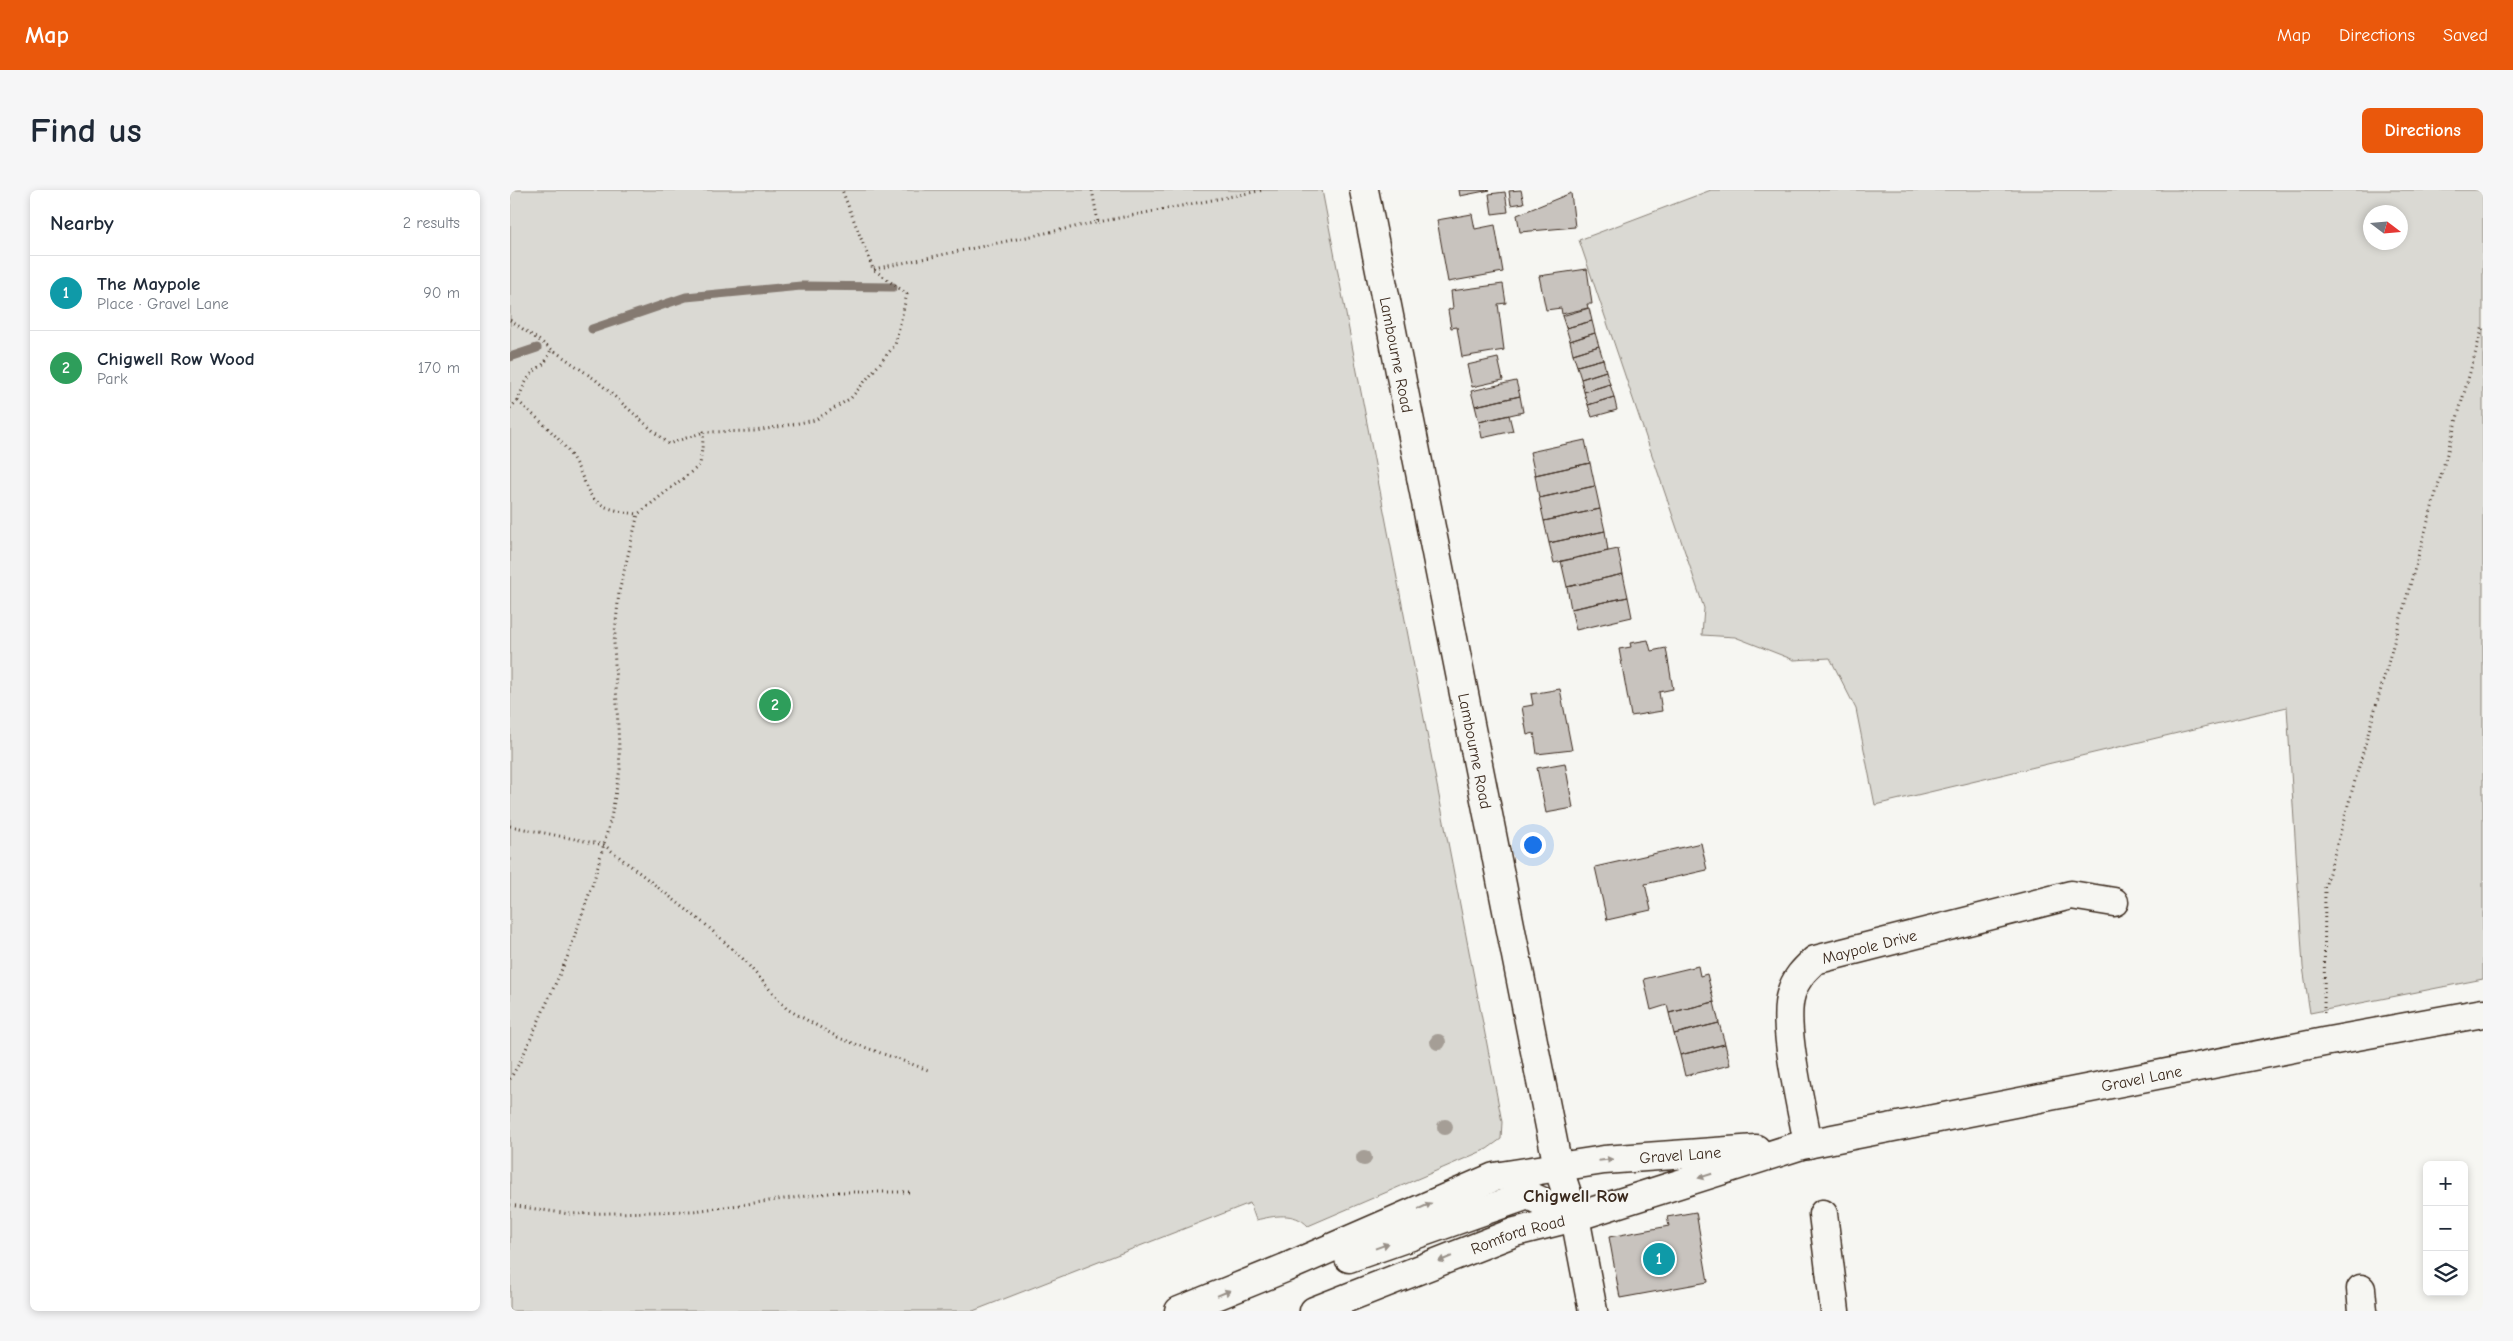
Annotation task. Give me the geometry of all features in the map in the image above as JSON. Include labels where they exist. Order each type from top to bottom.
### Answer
[{"type":"main road","name":"Lambourne Road","points":[[1364,190],[1454,652],[1558,1167],[1575,1217],[1593,1311]]},
{"type":"main road","name":"Maypole Drive","points":[[1805,1144],[1787,1017],[1791,994],[1800,973],[1815,960],[2071,894],[2114,902]]},
{"type":"main road","name":"Gravel Lane","points":[[1575,1217],[1805,1144],[2324,1042],[2483,1014]]},
{"type":"main road","name":"Gravel Lane","points":[[1558,1167],[1604,1160],[1805,1144]]},
{"type":"main road","name":"Romford Road","points":[[1179,1311],[1285,1268],[1494,1177],[1558,1167]]},
{"type":"main road","name":"Romford Road","points":[[1285,1268],[1320,1269],[1528,1196],[1575,1217]]},
{"type":"main road","points":[[1822,1214],[1828,1240],[1835,1311]]},
{"type":"main road","name":"Romford Road","points":[[1314,1311],[1515,1232],[1575,1217]]},
{"type":"path","points":[[510,320],[596,380],[668,444],[704,432],[756,431],[815,420],[850,398],[895,345],[907,294],[874,269],[842,190]]},
{"type":"path","points":[[1092,190],[1098,222]]},
{"type":"path","points":[[874,269],[1098,222],[1264,190]]},
{"type":"path","points":[[2324,1042],[2325,886],[2483,326]]},
{"type":"path","points":[[510,408],[518,401],[529,377],[546,363],[551,349]]},
{"type":"path","points":[[518,401],[566,447],[595,502],[614,511],[638,514]]},
{"type":"path","points":[[510,1079],[521,1060],[567,958],[604,845],[620,769],[614,643],[619,592],[638,514],[700,465],[704,432]]},
{"type":"path","points":[[510,826],[604,845],[706,925],[743,959],[787,1009],[839,1038],[931,1071]]},
{"type":"path","points":[[510,1205],[569,1214],[694,1211],[837,1192],[913,1192]]},
{"type":"shaded area","points":[[510,190],[1322,190],[1502,1122],[1501,1139],[1487,1149],[1308,1226],[1290,1216],[1277,1216],[1256,1220],[1250,1203],[973,1311],[510,1311]]},
{"type":"shaded area","points":[[1711,190],[2483,190],[2483,979],[2310,1013],[2303,967],[2287,707],[1875,805],[1856,709],[1830,658],[1794,660],[1735,637],[1702,635],[1704,608],[1579,240]]},
{"type":"building","points":[[1459,190],[1490,190],[1460,196]]},
{"type":"building","points":[[1521,190],[1524,203],[1511,205],[1509,191]]},
{"type":"building","points":[[1505,192],[1508,212],[1492,214],[1489,194]]},
{"type":"building","points":[[1571,193],[1575,227],[1520,232],[1517,215]]},
{"type":"building","points":[[1472,214],[1475,229],[1495,225],[1503,272],[1448,282],[1437,220]]},
{"type":"building","points":[[1587,269],[1592,304],[1587,304],[1588,308],[1562,314],[1561,308],[1546,310],[1539,276]]},
{"type":"building","points":[[1503,284],[1506,303],[1498,304],[1504,350],[1462,357],[1457,327],[1451,328],[1448,310],[1453,308],[1451,291]]},
{"type":"building","points":[[1589,308],[1592,321],[1566,328],[1562,316]]},
{"type":"building","points":[[1592,321],[1595,333],[1570,341],[1566,328]]},
{"type":"building","points":[[1595,333],[1599,346],[1573,354],[1570,341]]},
{"type":"building","points":[[1599,346],[1603,359],[1577,366],[1573,354]]},
{"type":"building","points":[[1498,358],[1503,380],[1472,387],[1467,365]]},
{"type":"building","points":[[1603,359],[1606,371],[1581,379],[1577,366]]},
{"type":"building","points":[[1606,371],[1610,384],[1584,392],[1581,379]]},
{"type":"building","points":[[1516,381],[1520,396],[1475,406],[1471,391]]},
{"type":"building","points":[[1610,384],[1614,397],[1588,405],[1584,392]]},
{"type":"building","points":[[1520,396],[1523,412],[1479,422],[1475,406]]},
{"type":"building","points":[[1614,397],[1617,410],[1592,417],[1588,405]]},
{"type":"building","points":[[1509,415],[1513,431],[1482,438],[1479,422]]},
{"type":"building","points":[[1585,440],[1590,463],[1535,475],[1530,452]]},
{"type":"building","points":[[1590,463],[1595,486],[1539,498],[1535,475]]},
{"type":"building","points":[[1595,486],[1600,509],[1544,521],[1539,498]]},
{"type":"building","points":[[1600,509],[1605,531],[1549,543],[1544,521]]},
{"type":"building","points":[[1605,531],[1608,551],[1554,563],[1549,543]]},
{"type":"building","points":[[1618,549],[1623,574],[1567,587],[1561,561]]},
{"type":"building","points":[[1623,574],[1628,597],[1571,609],[1567,587]]},
{"type":"building","points":[[1628,597],[1632,617],[1576,630],[1571,609]]},
{"type":"building","points":[[1648,640],[1651,651],[1666,648],[1673,689],[1659,692],[1662,711],[1631,716],[1619,649],[1631,647],[1630,643]]},
{"type":"building","points":[[1560,689],[1572,750],[1537,754],[1534,733],[1527,735],[1522,707],[1533,705],[1531,694]]},
{"type":"building","points":[[1565,763],[1573,808],[1546,813],[1537,768]]},
{"type":"building","points":[[1701,843],[1707,870],[1645,884],[1651,910],[1607,920],[1595,867]]},
{"type":"building","points":[[1698,966],[1700,976],[1707,974],[1714,1002],[1669,1013],[1667,1005],[1651,1010],[1644,979]]},
{"type":"building","points":[[1714,1002],[1719,1023],[1674,1034],[1669,1013]]},
{"type":"building","points":[[1719,1023],[1725,1044],[1680,1055],[1674,1034]]},
{"type":"building","points":[[1725,1044],[1730,1065],[1685,1076],[1680,1055]]},
{"type":"building","points":[[1696,1212],[1708,1282],[1620,1298],[1609,1237],[1669,1226],[1667,1217]]},
{"type":"waterway","points":[[592,329],[686,297],[801,286],[893,287]]},
{"type":"waterway","points":[[510,357],[537,348]]},
{"type":"place","name":"Chigwell Row Wood","points":[[775,705]]},
{"type":"place","name":"The Maypole","points":[[1659,1259]]},
{"type":"district","name":"Chigwell Row","points":[[1576,1195]]}]
